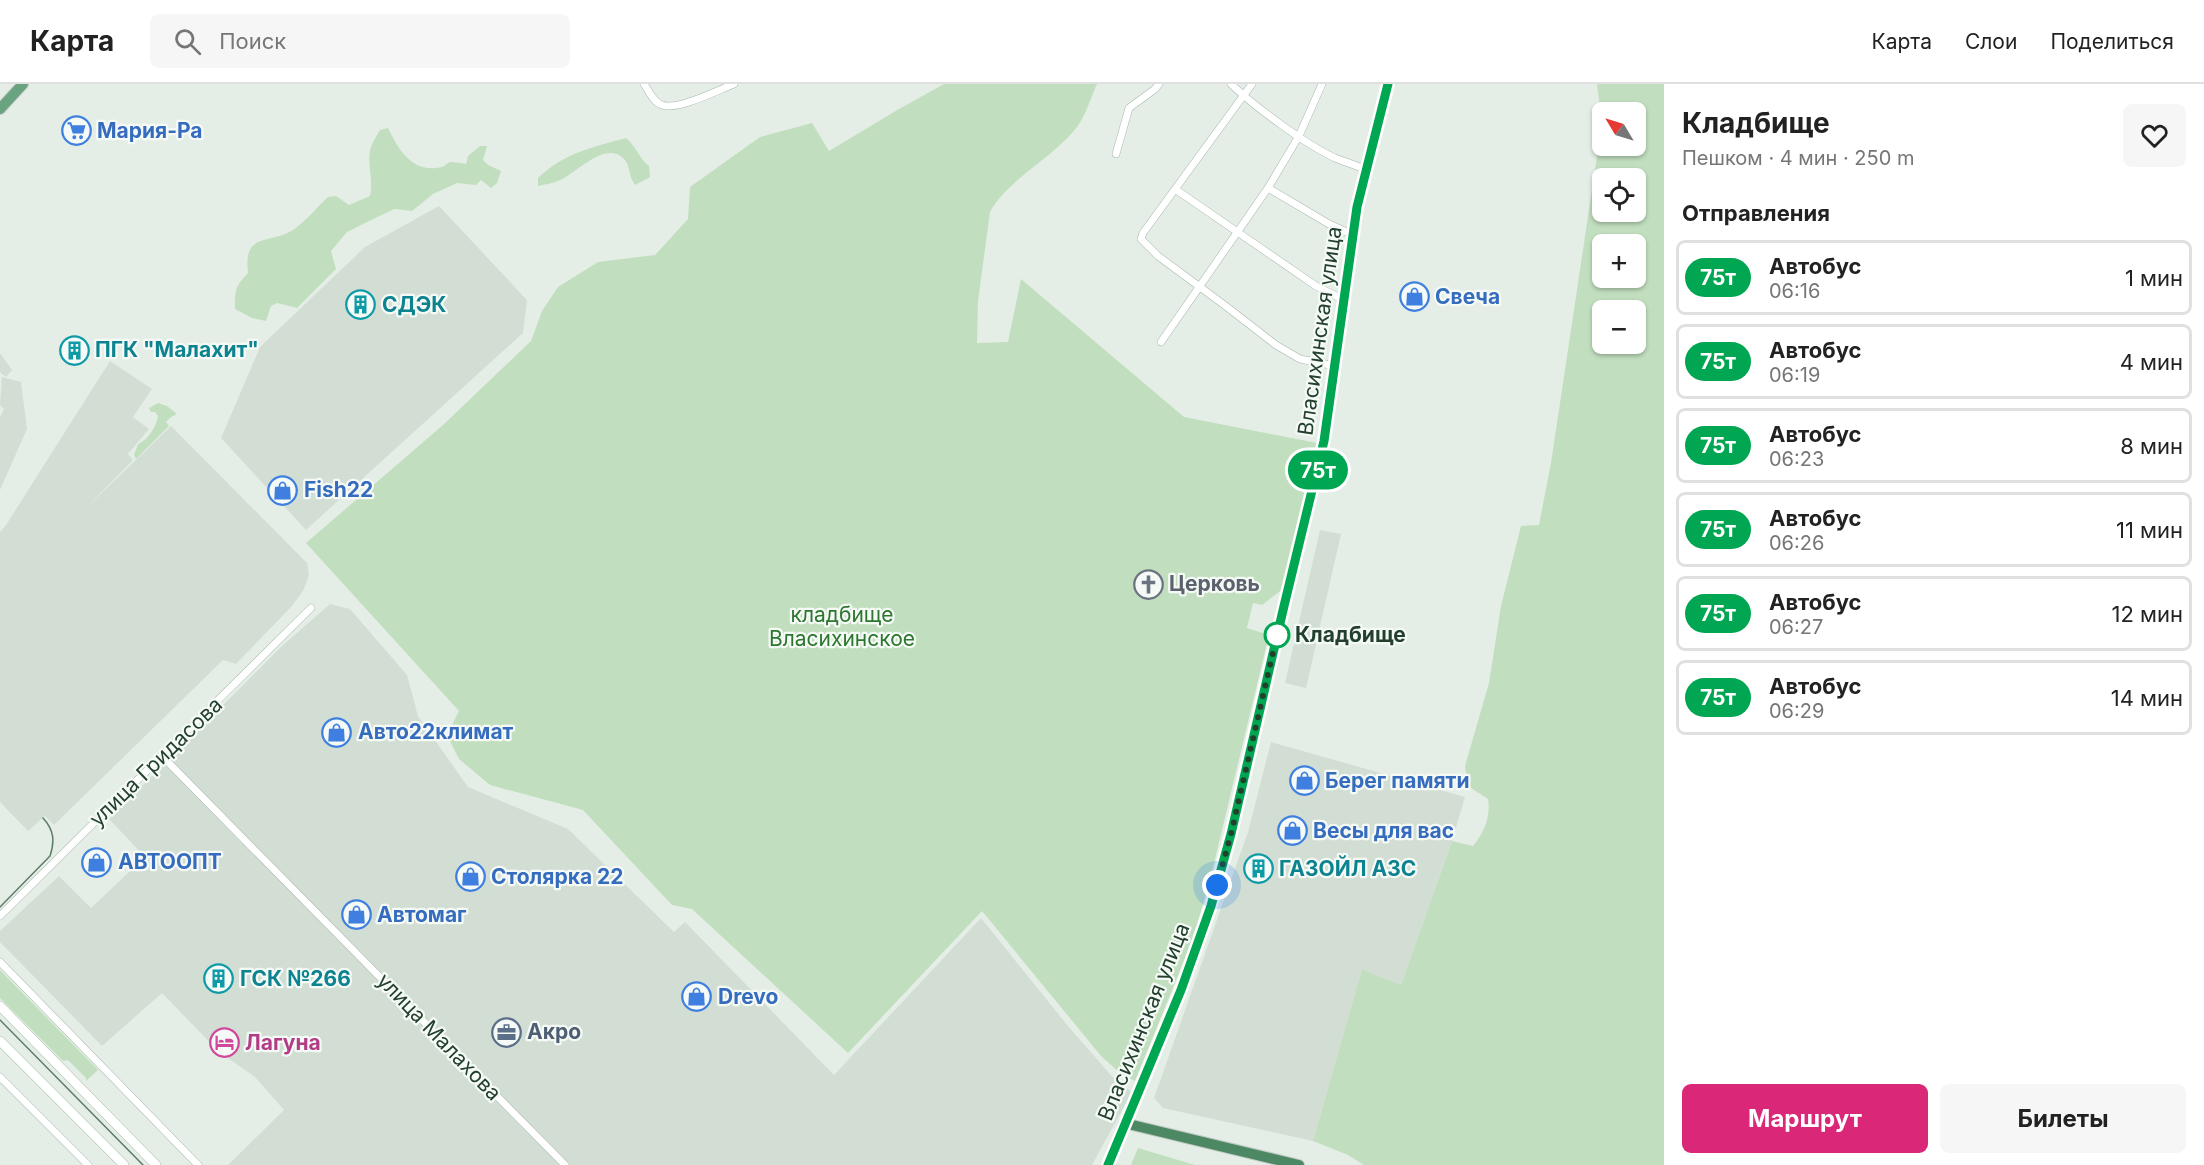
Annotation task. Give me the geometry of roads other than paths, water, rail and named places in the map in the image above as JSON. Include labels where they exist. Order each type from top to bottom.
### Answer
[{"type":"highway","name":"Власихинская улица","points":[[1108,1165],[1124,1123]]},
{"type":"highway","points":[[1124,1123],[1299,1165]]},
{"type":"main road","points":[[0,109],[23,84]]},
{"type":"main road","points":[[0,1006],[156,1165]]},
{"type":"main road","points":[[0,1041],[124,1165]]},
{"type":"street","points":[[644,84],[653,99],[666,106],[676,106],[734,84]]},
{"type":"street","points":[[1116,154],[1129,108],[1159,84]]},
{"type":"street","points":[[1231,84],[1299,136],[1334,157],[1366,170]]},
{"type":"street","points":[[1252,84],[1174,189],[1141,239],[1158,256],[1276,345],[1300,358],[1335,366]]},
{"type":"street","points":[[1161,342],[1268,188],[1299,136],[1323,84]]},
{"type":"street","name":"Власихинская улица","points":[[1124,1123],[1181,990],[1211,906],[1226,854],[1326,432],[1353,235],[1366,170],[1388,84]]},
{"type":"street","points":[[1268,188],[1329,224],[1353,235]]},
{"type":"street","points":[[1174,189],[1316,286],[1344,300]]},
{"type":"street","name":"улица Гридасова","points":[[0,916],[311,608]]},
{"type":"street","name":"улица Малахова","points":[[162,756],[565,1165]]},
{"type":"street","points":[[0,962],[198,1165]]},
{"type":"street","points":[[0,1077],[88,1165]]},
{"type":"tram line","points":[[0,907],[50,856],[53,845],[52,836],[43,818]]},
{"type":"tram line","points":[[0,1020],[143,1165]]},
{"type":"place","name":"Мария-Ра","points":[[76,131]]},
{"type":"place","name":"Свеча","points":[[1414,297]]},
{"type":"place","name":"СДЭК","points":[[361,305]]},
{"type":"place","name":"ПГК \"Малахит\"","points":[[74,350]]},
{"type":"place","name":"Fish22","points":[[283,490]]},
{"type":"place","name":"Церковь","points":[[1148,584]]},
{"type":"place","name":"Кладбище","points":[[1277,635]]},
{"type":"place","name":"Авто22климат","points":[[337,732]]},
{"type":"place","name":"Берег памяти","points":[[1304,781]]},
{"type":"place","name":"Весы для вас","points":[[1292,831]]},
{"type":"place","name":"АВТООПТ","points":[[97,862]]},
{"type":"place","name":"ГАЗОЙЛ АЗС","points":[[1258,869]]},
{"type":"place","name":"Столярка 22","points":[[470,877]]},
{"type":"place","name":"Автомаг","points":[[356,915]]},
{"type":"place","name":"ГСК №266","points":[[219,979]]},
{"type":"place","name":"Drevo","points":[[697,997]]},
{"type":"place","name":"Акро","points":[[506,1032]]},
{"type":"place","name":"Лагуна","points":[[224,1043]]},
{"type":"park label","name":"кладбище Власихинское","points":[[842,627]]}]
